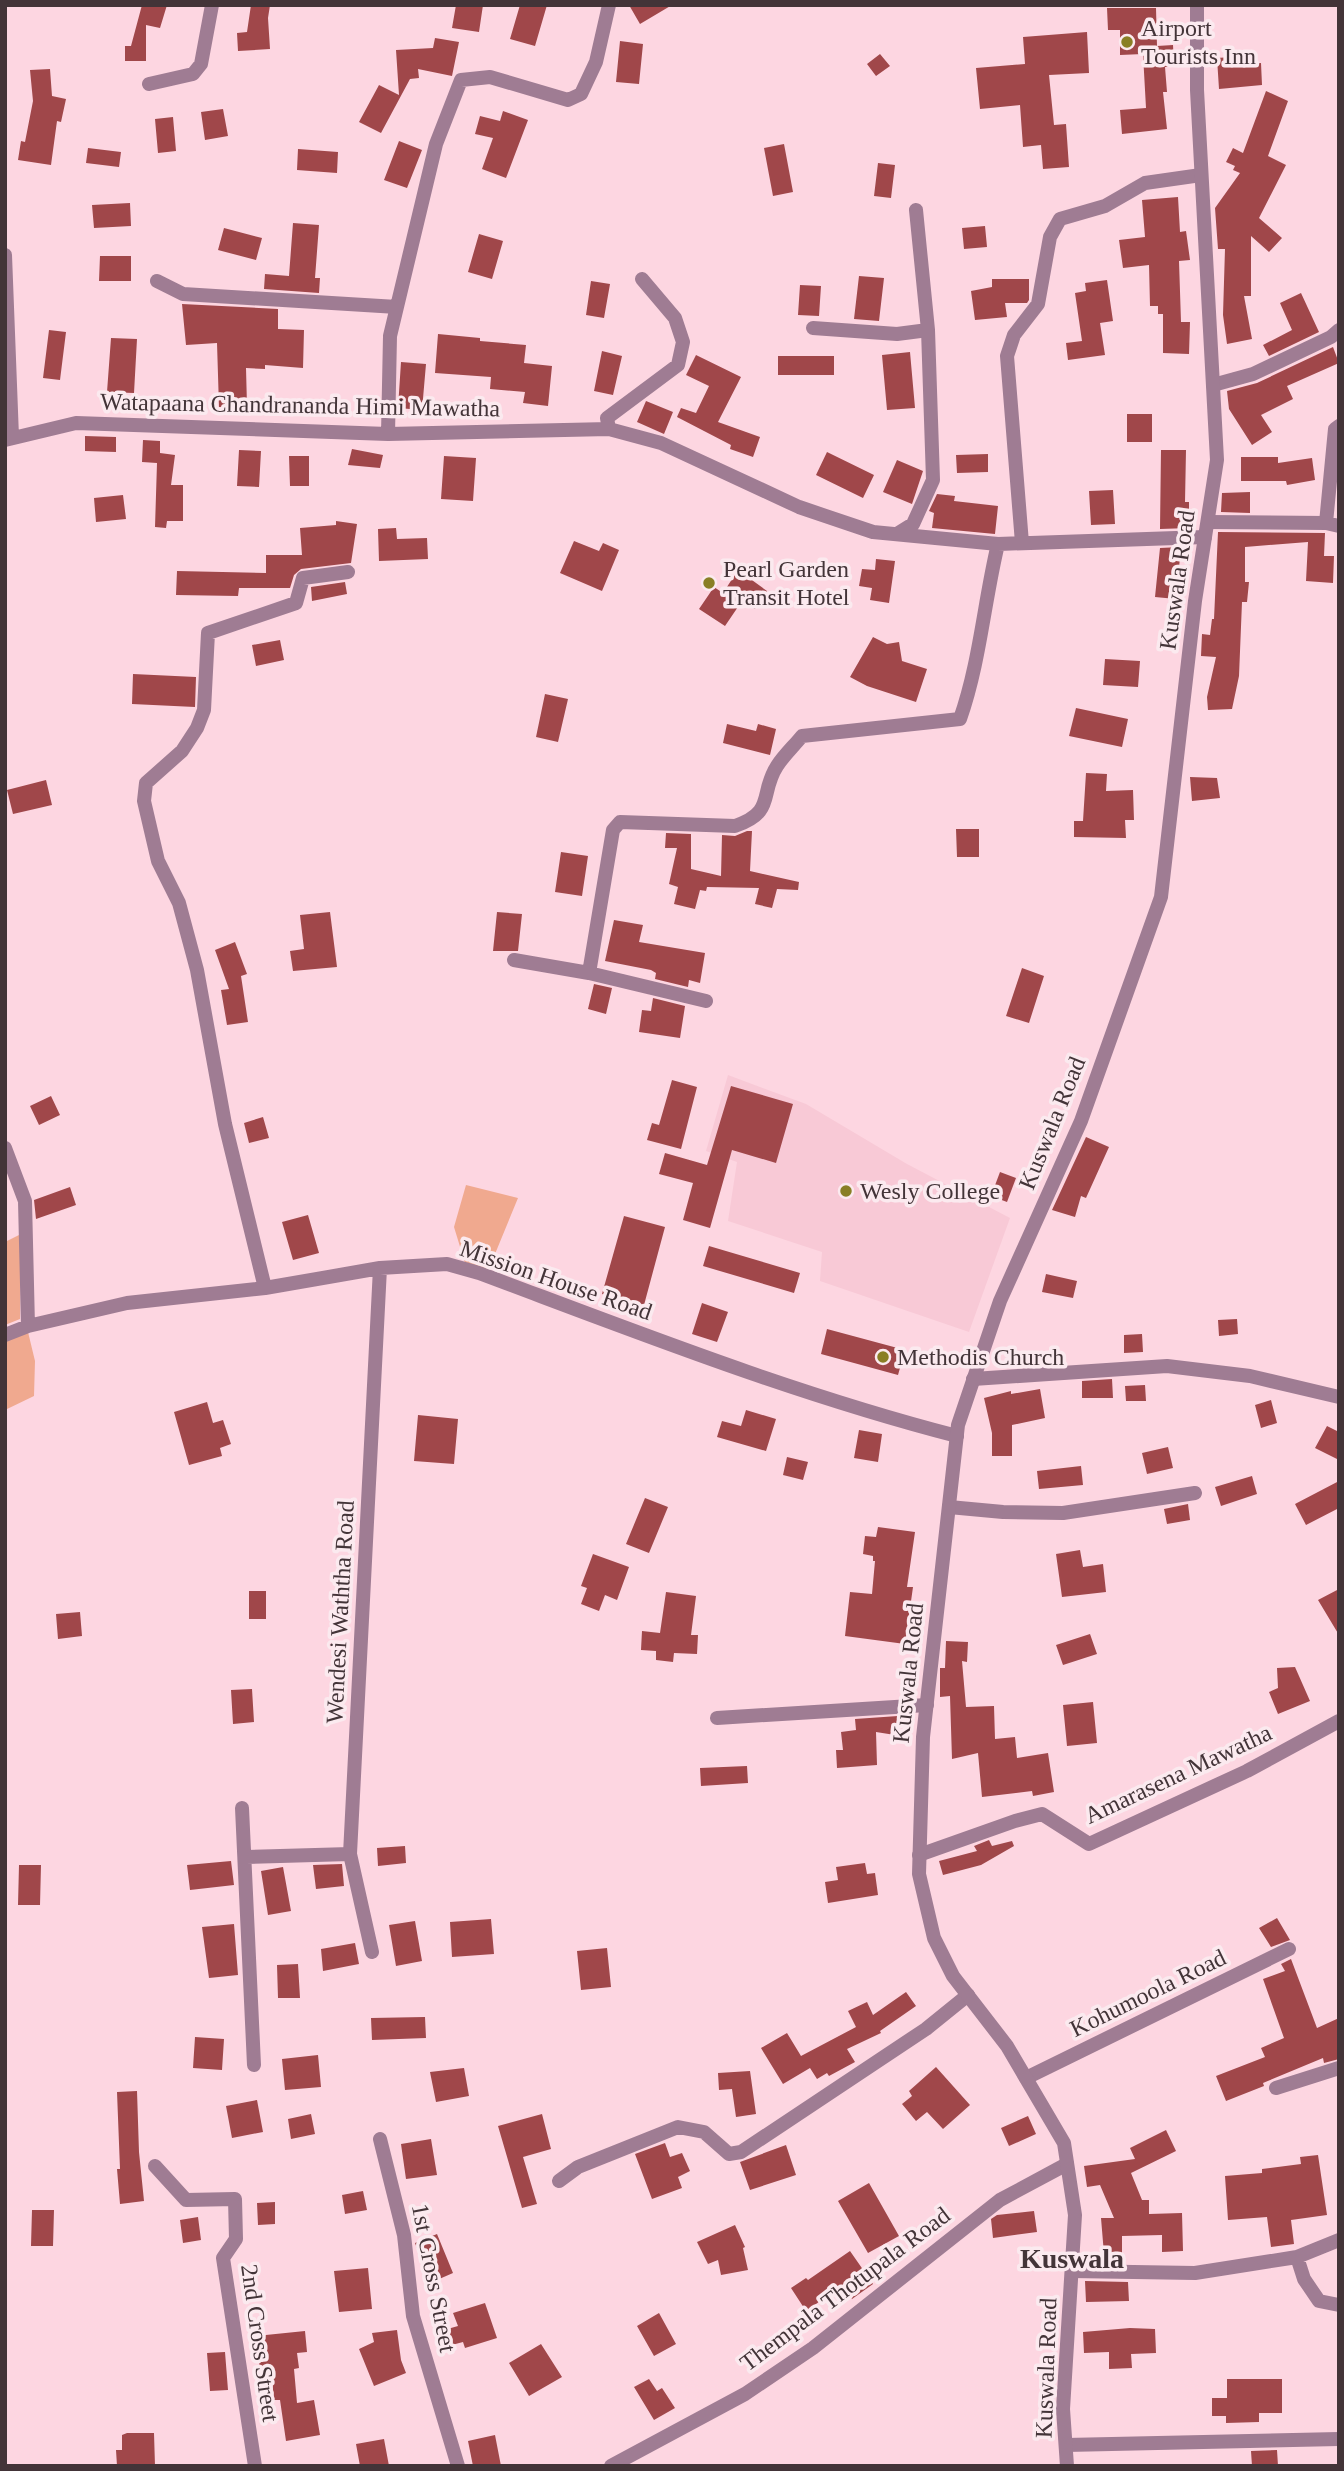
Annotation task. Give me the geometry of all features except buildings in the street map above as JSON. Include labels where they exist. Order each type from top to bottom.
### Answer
[{"type":"street","points":[[149,84],[193,74],[201,64],[212,5]]},
{"type":"street","points":[[388,434],[390,337],[436,144],[461,80],[490,77],[568,100],[582,94],[596,62],[609,5]]},
{"type":"street","name":"Kuswala Road","points":[[1067,2466],[1063,2409],[1075,2215],[1064,2143],[1007,2046],[953,1976],[934,1938],[919,1874],[919,1855],[927,1705],[958,1425],[1000,1301],[1081,1121],[1161,897],[1195,601],[1217,460],[1197,90],[1196,5]]},
{"type":"street","points":[[1022,543],[1007,356],[1014,335],[1038,304],[1050,237],[1060,219],[1105,206],[1145,183],[1201,175]]},
{"type":"street","points":[[897,534],[913,524],[933,480],[928,330],[916,211]]},
{"type":"street","points":[[5,255],[9,439]]},
{"type":"street","points":[[609,429],[607,418],[678,365],[683,342],[676,318],[642,279]]},
{"type":"street","points":[[157,281],[183,294],[397,307]]},
{"type":"street","points":[[813,328],[897,334],[928,330]]},
{"type":"street","points":[[1213,385],[1253,374],[1331,337],[1339,330]]},
{"type":"street","name":"Watapaana Chandrananda Himi Mawatha","points":[[9,439],[76,423],[388,434],[609,429],[661,443],[799,507],[873,533],[998,544],[1205,537]]},
{"type":"street","points":[[1208,522],[1332,524],[1335,429],[1339,426]]},
{"type":"street","points":[[589,974],[613,830],[620,822],[735,826],[752,820],[763,807],[776,768],[802,736],[960,719],[972,685],[998,544]]},
{"type":"street","points":[[265,1288],[225,1124],[197,970],[178,903],[158,862],[144,801],[146,783],[182,751],[204,710],[208,633],[296,603],[303,578],[348,572]]},
{"type":"street","points":[[514,960],[706,1001]]},
{"type":"street","points":[[5,1148],[25,1201],[28,1326]]},
{"type":"street","name":"Mission House Road","points":[[5,1335],[28,1326],[127,1303],[265,1288],[380,1268],[447,1264],[479,1273],[737,1369],[903,1422],[957,1436]]},
{"type":"street","name":"Wendesi Waththa Road","points":[[372,1952],[350,1854],[380,1268]]},
{"type":"street","points":[[973,1379],[1167,1366],[1250,1376],[1339,1397]]},
{"type":"street","points":[[949,1507],[1003,1512],[1063,1513],[1195,1493]]},
{"type":"street","points":[[717,1718],[927,1705]]},
{"type":"street","name":"Amarasena Mawatha","points":[[919,1855],[1042,1814],[1089,1844],[1247,1771],[1339,1721]]},
{"type":"street","points":[[242,1808],[254,2065]]},
{"type":"street","points":[[246,1857],[350,1854]]},
{"type":"street","name":"Kohumoola Road","points":[[1026,2078],[1289,1948]]},
{"type":"street","points":[[559,2181],[578,2167],[678,2127],[704,2132],[729,2154],[741,2152],[926,2029],[968,1995]]},
{"type":"street","points":[[1276,2088],[1339,2068]]},
{"type":"street","name":"1st Cross Street","points":[[380,2139],[404,2235],[413,2316],[458,2466]]},
{"type":"street","name":"Thempala Thotupala Road","points":[[611,2466],[756,2386],[813,2348],[1000,2200],[1067,2164]]},
{"type":"street","name":"2nd Cross Street","points":[[155,2166],[186,2200],[235,2199],[236,2239],[223,2258],[256,2466]]},
{"type":"street","points":[[1072,2271],[1195,2273],[1297,2258],[1339,2240]]},
{"type":"street","points":[[1297,2258],[1304,2278],[1319,2301],[1339,2305]]},
{"type":"street","points":[[1066,2445],[1339,2439]]},
{"type":"shaded area","name":"Wesly College","points":[[728,1075],[806,1104],[907,1164],[1010,1218],[969,1332],[820,1281],[822,1252],[728,1221],[737,1162],[706,1151]]},
{"type":"shaded area","points":[[466,1185],[518,1198],[488,1271],[465,1263],[454,1227]]},
{"type":"shaded area","points":[[21,1234],[20,1319],[5,1325],[5,1242]]},
{"type":"shaded area","points":[[28,1332],[35,1361],[34,1396],[5,1410],[5,1341]]},
{"type":"place","name":"Airport Tourists Inn","points":[[1127,42]]},
{"type":"place","name":"Pearl Garden Transit Hotel","points":[[709,583]]},
{"type":"place","name":"Wesly College","points":[[846,1191]]},
{"type":"place","name":"Methodis Church","points":[[883,1357]]},
{"type":"district","name":"Kuswala","points":[[1072,2258]]}]
